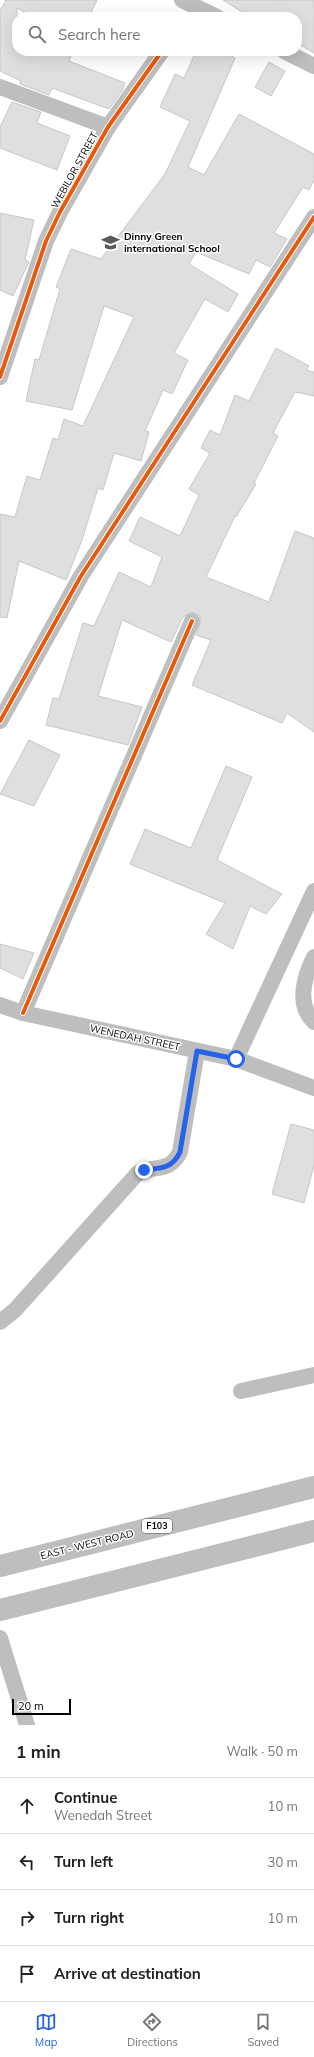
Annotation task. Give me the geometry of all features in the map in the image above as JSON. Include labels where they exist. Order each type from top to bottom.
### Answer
[{"type":"main road","name":"EAST - WEST ROAD","points":[[0,1566],[314,1487]]},
{"type":"main road","points":[[0,1610],[314,1531]]},
{"type":"street","points":[[188,8],[200,12]]},
{"type":"street","name":"WEBILOR STREET","points":[[0,377],[46,241],[60,212],[108,127],[158,56]]},
{"type":"street","points":[[294,56],[314,66]]},
{"type":"street","points":[[0,87],[108,127]]},
{"type":"street","points":[[0,721],[81,576],[314,217]]},
{"type":"street","points":[[24,1013],[192,621]]},
{"type":"street","points":[[236,1059],[314,891]]},
{"type":"street","points":[[314,957],[304,984],[304,1002],[307,1015],[314,1022]]},
{"type":"street","name":"WENEDAH STREET","points":[[0,1005],[24,1013],[236,1059],[314,1088]]},
{"type":"street","points":[[0,1322],[15,1310],[138,1174],[144,1170],[163,1168],[175,1161],[180,1152],[197,1051]]},
{"type":"street","points":[[241,1391],[314,1375]]},
{"type":"street","points":[[0,1638],[28,1725]]},
{"type":"building","points":[[4,0],[97,0],[91,12],[24,12],[17,8],[17,12],[12,12],[12,56],[71,56],[69,61],[125,83],[122,91],[109,109],[52,88],[49,95],[20,84],[21,81],[0,71],[0,10],[6,1]]},
{"type":"building","points":[[223,0],[314,0],[314,53],[302,46],[302,12],[242,12]]},
{"type":"building","points":[[194,56],[231,56],[235,58],[188,167],[204,175],[239,114],[314,154],[314,180],[309,190],[303,187],[274,233],[287,239],[270,267],[256,260],[249,274],[196,252],[189,264],[238,294],[228,312],[205,299],[174,353],[188,360],[172,394],[163,390],[145,431],[149,432],[141,461],[114,453],[103,490],[98,488],[82,540],[66,580],[19,561],[7,618],[0,617],[0,514],[15,517],[27,476],[40,480],[53,438],[58,440],[64,419],[83,426],[134,317],[104,306],[72,410],[26,401],[35,359],[39,360],[60,289],[56,287],[71,249],[101,259],[165,174],[190,121],[160,107],[175,74],[184,78]]},
{"type":"building","points":[[269,62],[285,71],[271,96],[255,87]]},
{"type":"building","points":[[12,102],[41,112],[37,123],[70,136],[57,170],[0,148],[0,127]]},
{"type":"building","points":[[0,213],[34,220],[25,260],[29,262],[13,296],[0,290]]},
{"type":"building","points":[[276,348],[309,366],[306,370],[314,372],[314,396],[295,392],[273,433],[278,436],[254,483],[256,484],[236,517],[235,516],[206,577],[269,602],[295,531],[314,538],[314,732],[287,713],[282,723],[192,685],[211,640],[196,635],[201,620],[199,615],[191,612],[183,617],[171,642],[122,620],[98,696],[142,707],[128,745],[46,725],[53,698],[59,699],[83,623],[94,626],[119,572],[151,587],[162,557],[129,541],[140,517],[180,536],[199,495],[189,489],[210,453],[201,448],[210,430],[220,435],[235,395],[249,401]]},
{"type":"building","points":[[29,740],[60,755],[34,806],[0,794]]},
{"type":"building","points":[[226,766],[252,777],[217,860],[282,894],[266,914],[250,906],[233,949],[206,934],[225,903],[130,864],[145,829],[191,848]]},
{"type":"building","points":[[0,944],[34,953],[23,979],[0,968]]},
{"type":"building","points":[[291,1124],[314,1130],[314,1165],[304,1203],[272,1194]]},
{"type":"cycle path","points":[[0,377],[46,241],[60,212],[108,127],[158,56]]},
{"type":"cycle path","points":[[0,721],[81,576],[314,217]]},
{"type":"cycle path","points":[[23,1013],[192,621]]},
{"type":"place","name":"Dinny Green international School","points":[[111,242]]},
{"type":"route","points":[[144,1170],[163,1168],[175,1161],[180,1152],[197,1051],[236,1059]]}]
